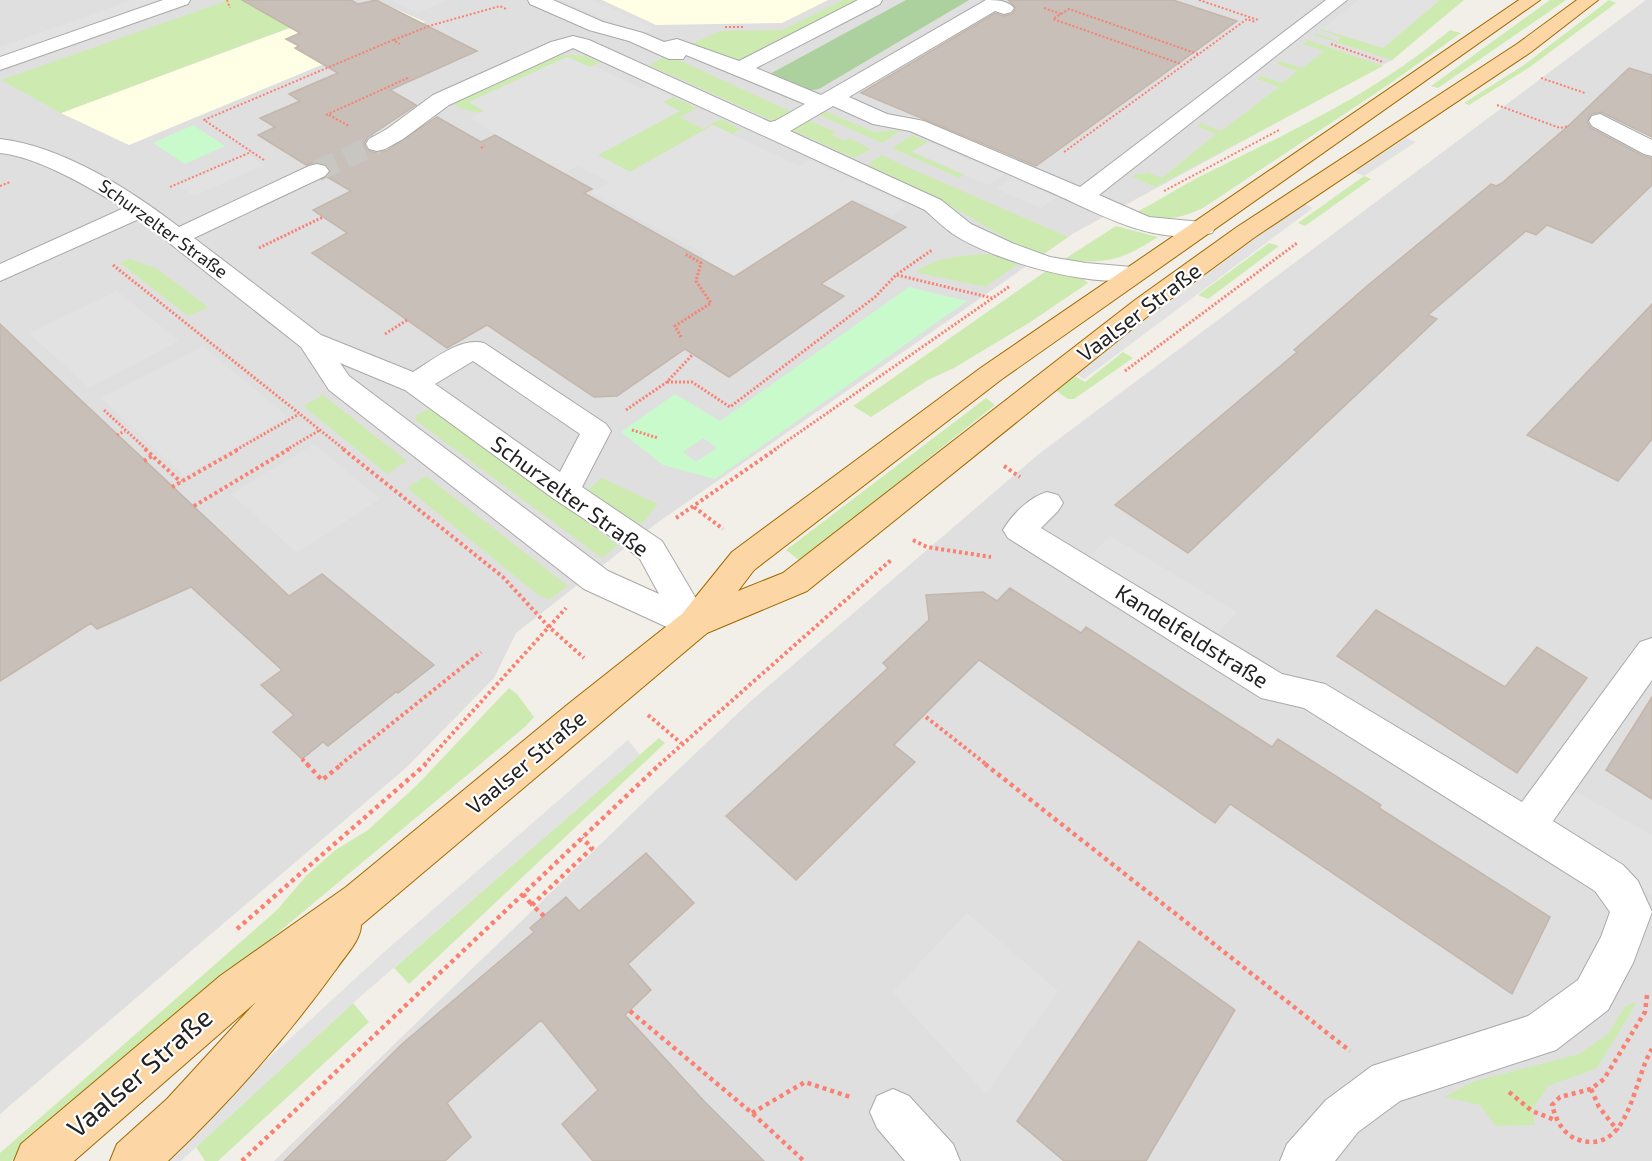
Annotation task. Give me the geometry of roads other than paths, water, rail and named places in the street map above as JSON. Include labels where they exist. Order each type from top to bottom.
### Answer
[{"type":"main road","name":"Vaalser Straße","points":[[38,1161],[235,991],[360,902],[580,716],[694,624],[743,561],[992,373],[1531,0]]},
{"type":"main road","name":"Vaalser Straße","points":[[694,624],[795,582],[1144,306],[1246,232],[1524,48],[1589,0]]},
{"type":"main road","name":"Vaalser Straße","points":[[134,1161],[183,1115],[288,999],[360,902]]},
{"type":"street","points":[[0,64],[181,0]]},
{"type":"street","points":[[537,0],[596,26],[636,37],[669,52],[677,45],[881,119],[916,126],[1082,197],[1132,222],[1167,229],[1203,228]]},
{"type":"street","points":[[740,68],[873,0]]},
{"type":"street","points":[[1082,197],[1338,0]]},
{"type":"street","points":[[765,129],[781,127],[999,4]]},
{"type":"street","points":[[362,135],[395,134],[441,100],[558,46],[573,42],[596,26]]},
{"type":"street","points":[[573,42],[582,44],[765,129],[840,161],[933,205],[962,229],[1044,263],[1086,271],[1134,273]]},
{"type":"street","points":[[1600,121],[1652,149]]},
{"type":"street","name":"Schurzelter Straße","points":[[0,146],[19,148],[84,176],[137,206],[311,341],[416,383],[651,550],[694,624]]},
{"type":"street","points":[[170,231],[308,166]]},
{"type":"street","points":[[0,273],[137,206]]},
{"type":"street","name":"Schurzelter Straße","points":[[311,341],[339,383],[596,580],[694,624]]},
{"type":"street","points":[[416,383],[474,349],[596,431],[565,491]]},
{"type":"street","name":"Kandelfeldstraße","points":[[1037,492],[1019,530],[1274,687],[1312,695],[1527,826],[1609,878],[1623,895],[1631,912],[1618,948],[1593,995],[1540,1034],[1388,1082],[1342,1116],[1304,1161]]},
{"type":"street","points":[[1527,826],[1652,652]]},
{"type":"street","points":[[893,1112],[936,1161]]},
{"type":"tunnel","points":[[317,171],[377,144]]}]
